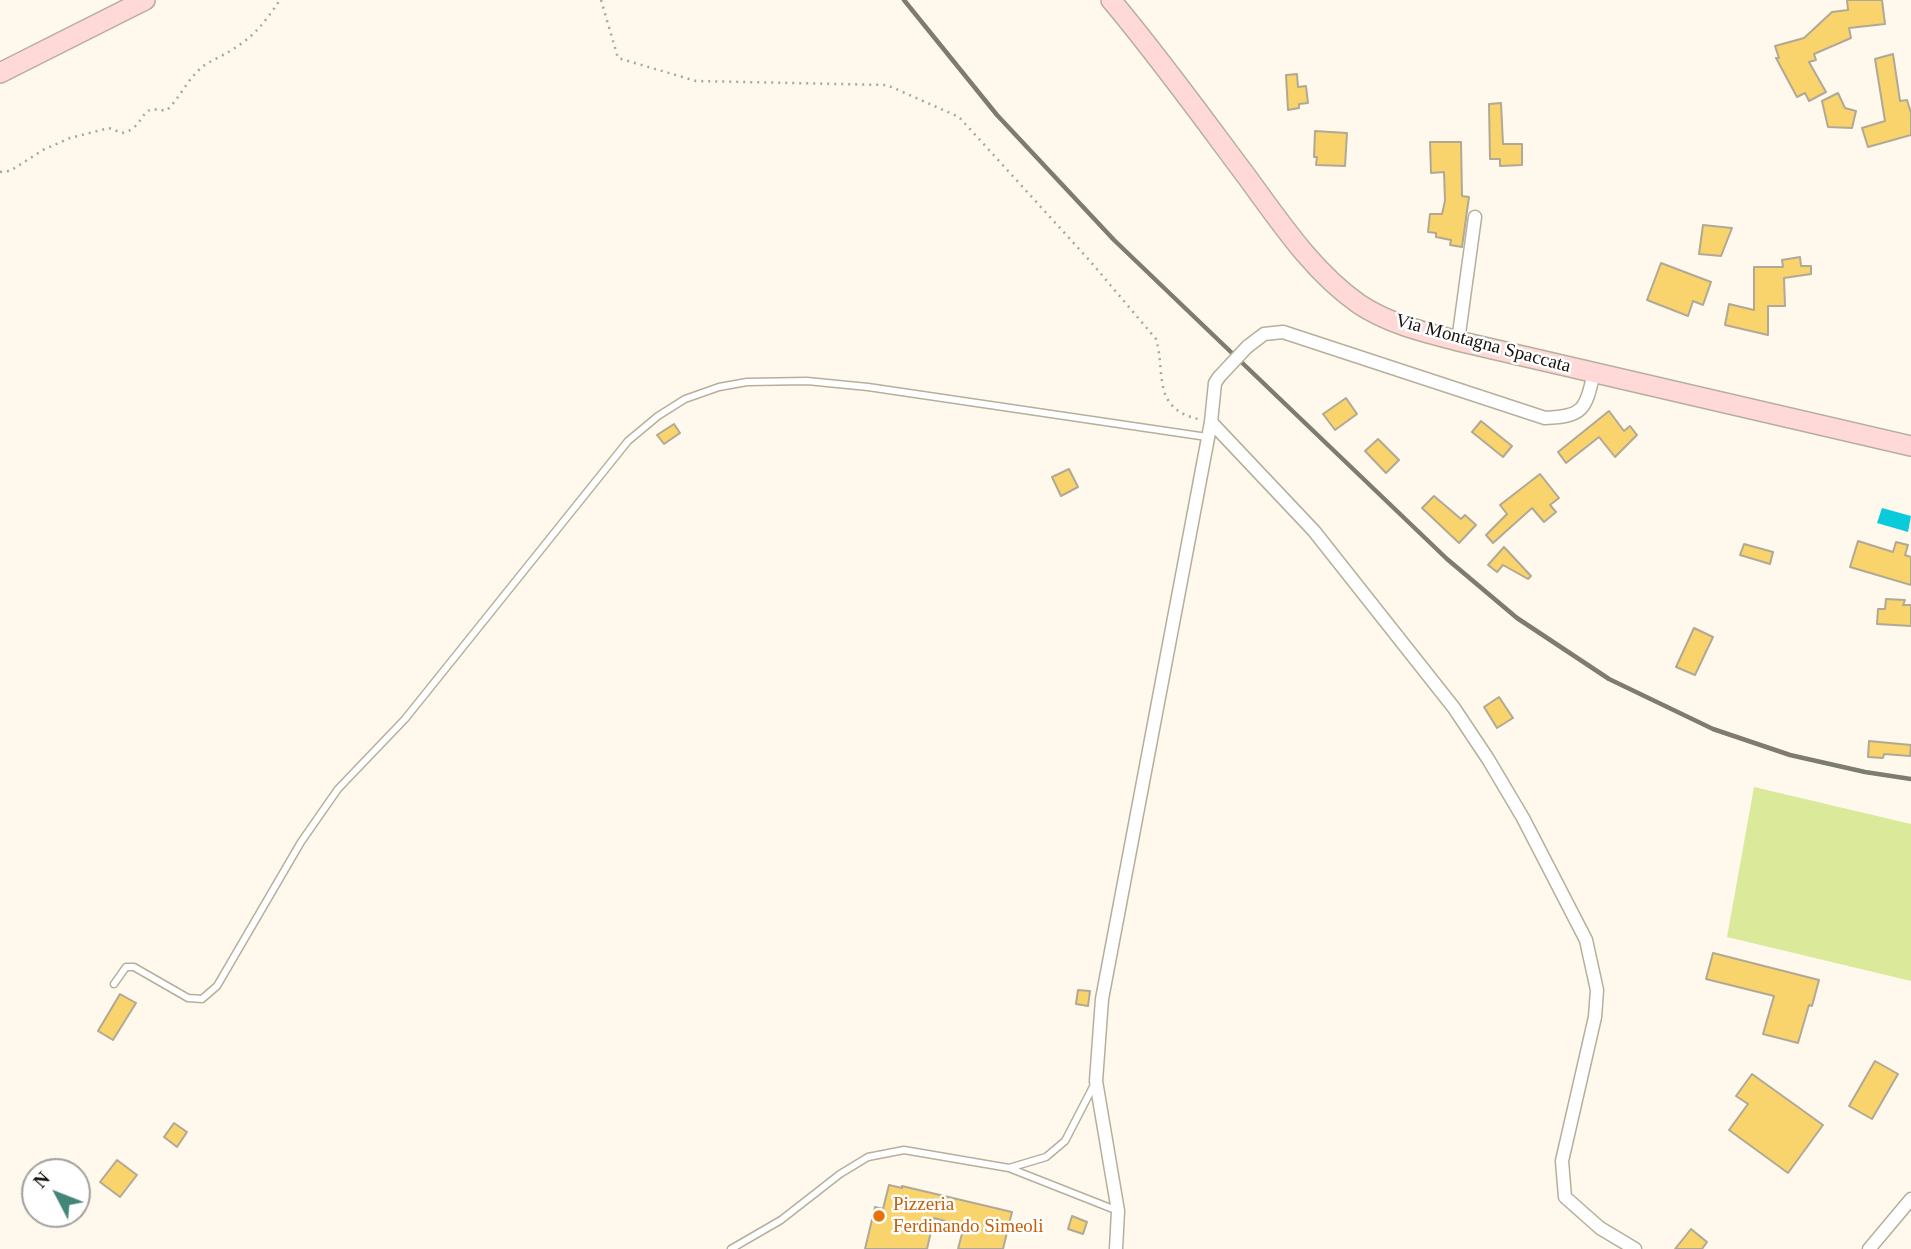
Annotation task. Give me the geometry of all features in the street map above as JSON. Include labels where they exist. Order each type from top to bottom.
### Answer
[{"type":"main road","points":[[0,73],[145,0]]},
{"type":"main road","name":"Via Montagna Spaccata","points":[[1111,0],[1148,44],[1283,226],[1315,264],[1341,290],[1387,320],[1458,341],[1911,446]]},
{"type":"street","points":[[1458,341],[1475,217]]},
{"type":"street","points":[[1116,1249],[1118,1211],[1096,1082],[1102,999],[1211,422],[1215,383],[1247,347],[1264,334],[1283,332],[1545,418],[1569,417],[1578,412],[1588,397],[1594,373]]},
{"type":"street","points":[[1211,422],[1314,531],[1454,708],[1523,818],[1586,940],[1597,990],[1595,1017],[1562,1161],[1565,1197],[1600,1228],[1634,1249]]},
{"type":"street","points":[[1870,1249],[1911,1199]]},
{"type":"lane","points":[[114,984],[126,967],[134,967],[187,998],[202,999],[216,986],[301,842],[338,789],[405,719],[628,441],[658,416],[685,399],[719,387],[747,382],[807,381],[867,387],[1207,437]]},
{"type":"lane","points":[[1009,1168],[1046,1157],[1065,1141],[1096,1082]]},
{"type":"lane","points":[[731,1249],[781,1220],[840,1174],[867,1157],[904,1150],[1009,1168],[1118,1211]]},
{"type":"path","points":[[0,172],[10,171],[43,150],[70,138],[109,128],[122,133],[134,128],[145,113],[153,109],[166,111],[177,101],[204,65],[252,37],[267,22],[280,0]]},
{"type":"path","points":[[601,0],[618,58],[696,81],[887,85],[959,117],[1090,261],[1156,339],[1161,354],[1160,380],[1165,397],[1177,410],[1190,417],[1211,422]]},
{"type":"green space","points":[[1754,787],[1911,824],[1911,981],[1727,937]]},
{"type":"water","points":[[1882,508],[1911,516],[1908,532],[1877,523]]},
{"type":"building","points":[[1847,0],[1882,0],[1885,24],[1849,28],[1851,38],[1814,54],[1816,60],[1809,62],[1826,92],[1809,101],[1805,93],[1797,97],[1776,58],[1779,58],[1775,46],[1804,38],[1832,12],[1848,10]]},
{"type":"building","points":[[1893,54],[1900,101],[1907,100],[1911,113],[1911,135],[1868,147],[1862,128],[1885,121],[1875,59]]},
{"type":"building","points":[[1297,74],[1298,87],[1306,86],[1308,103],[1288,110],[1286,75]]},
{"type":"building","points":[[1838,93],[1845,108],[1856,111],[1852,128],[1828,127],[1822,101]]},
{"type":"building","points":[[1501,103],[1503,144],[1522,144],[1522,165],[1500,166],[1500,159],[1490,159],[1489,104]]},
{"type":"building","points":[[1315,131],[1347,133],[1345,166],[1316,165]]},
{"type":"building","points":[[1430,142],[1461,142],[1462,196],[1469,197],[1462,247],[1450,245],[1451,240],[1428,232],[1430,214],[1442,214],[1445,201],[1444,172],[1431,173]]},
{"type":"building","points":[[1703,225],[1732,228],[1721,256],[1699,254]]},
{"type":"building","points":[[1800,257],[1801,266],[1811,266],[1811,274],[1784,278],[1785,306],[1768,306],[1768,335],[1725,325],[1729,304],[1754,310],[1754,267],[1783,267],[1782,260]]},
{"type":"building","points":[[1661,263],[1711,282],[1703,305],[1693,301],[1688,316],[1647,300]]},
{"type":"building","points":[[1346,398],[1357,414],[1335,430],[1323,414]]},
{"type":"building","points":[[1609,411],[1624,431],[1630,426],[1637,435],[1615,457],[1599,437],[1566,463],[1558,452]]},
{"type":"building","points":[[1481,421],[1512,446],[1503,457],[1472,432]]},
{"type":"building","points":[[674,424],[680,433],[664,444],[657,435]]},
{"type":"building","points":[[1378,439],[1399,460],[1386,473],[1365,451]]},
{"type":"building","points":[[1069,469],[1078,487],[1061,496],[1052,477]]},
{"type":"building","points":[[1540,474],[1559,498],[1550,505],[1556,512],[1544,522],[1532,508],[1493,543],[1486,535],[1507,514],[1500,505]]},
{"type":"building","points":[[1434,496],[1461,519],[1465,515],[1476,525],[1459,543],[1422,508]]},
{"type":"building","points":[[1858,541],[1893,552],[1896,542],[1908,545],[1905,555],[1911,557],[1911,585],[1850,567]]},
{"type":"building","points":[[1744,544],[1773,552],[1770,564],[1740,555]]},
{"type":"building","points":[[1504,547],[1531,576],[1528,579],[1503,565],[1497,572],[1488,565]]},
{"type":"building","points":[[1886,599],[1905,600],[1903,605],[1911,605],[1911,626],[1877,624],[1878,609],[1885,609]]},
{"type":"building","points":[[1694,628],[1713,637],[1695,675],[1676,667]]},
{"type":"building","points":[[1499,697],[1513,718],[1497,728],[1484,707]]},
{"type":"building","points":[[1869,741],[1911,745],[1910,756],[1884,754],[1883,758],[1868,757]]},
{"type":"building","points":[[1713,953],[1819,980],[1798,1043],[1763,1034],[1774,996],[1706,979]]},
{"type":"building","points":[[1078,990],[1090,991],[1088,1006],[1076,1004]]},
{"type":"building","points":[[120,994],[136,1003],[113,1040],[98,1031]]},
{"type":"building","points":[[1875,1061],[1898,1074],[1872,1119],[1849,1106]]},
{"type":"building","points":[[1752,1074],[1823,1125],[1788,1173],[1729,1130],[1748,1104],[1736,1096]]},
{"type":"building","points":[[174,1123],[187,1132],[177,1147],[164,1137]]},
{"type":"building","points":[[117,1160],[137,1175],[120,1197],[100,1182]]},
{"type":"building","points":[[889,1185],[1012,1212],[1003,1249],[958,1249],[964,1226],[934,1218],[927,1249],[865,1249],[875,1207],[883,1209]]},
{"type":"building","points":[[1072,1216],[1087,1222],[1083,1234],[1068,1229]]},
{"type":"building","points":[[1691,1229],[1707,1242],[1702,1249],[1675,1249]]},
{"type":"railway","points":[[904,0],[997,115],[1114,240],[1447,559],[1517,618],[1609,679],[1713,729],[1790,755],[1911,779]]},
{"type":"place","name":"Pizzeria Ferdinando Simeoli","points":[[879,1216]]}]
